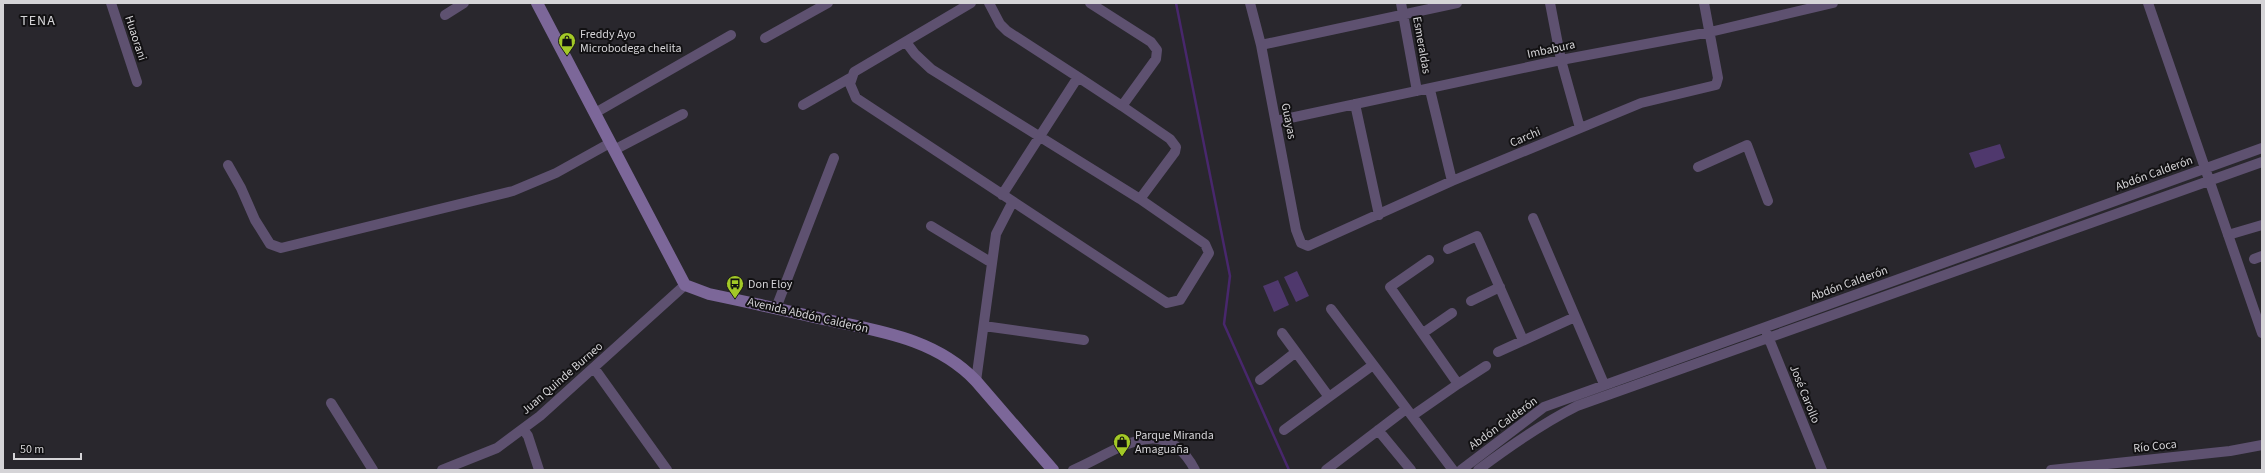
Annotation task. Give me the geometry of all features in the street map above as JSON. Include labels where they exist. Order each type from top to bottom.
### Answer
[{"type":"street","name":"Huaorani","points":[[111,3],[137,82]]},
{"type":"street","points":[[445,14],[464,3]]},
{"type":"street","points":[[765,38],[828,3]]},
{"type":"street","points":[[803,105],[850,78],[854,72],[971,3]]},
{"type":"street","points":[[989,3],[1000,24],[1007,32],[1078,77],[1170,139],[1176,147],[1175,152],[1140,199]]},
{"type":"street","points":[[1090,3],[1151,42],[1156,50],[1154,64],[1122,106]]},
{"type":"street","name":"Guayas","points":[[1250,3],[1261,45],[1296,230],[1301,243]]},
{"type":"street","name":"Esmeraldas","points":[[1401,3],[1417,91]]},
{"type":"street","points":[[1261,45],[1457,3]]},
{"type":"street","points":[[1550,3],[1561,60],[1580,128]]},
{"type":"street","points":[[1704,3],[1710,32]]},
{"type":"street","name":"Imbabura","points":[[1276,121],[1417,91],[1430,90],[1561,60],[1710,32],[1833,3]]},
{"type":"street","points":[[2148,3],[2228,236],[2260,321],[2262,333]]},
{"type":"street","points":[[541,5],[595,113],[685,285]]},
{"type":"street","name":"Carchi","points":[[1301,243],[1308,246],[1318,243],[1452,181],[1641,102],[1716,85],[1718,78],[1710,32]]},
{"type":"street","points":[[595,113],[731,35]]},
{"type":"street","points":[[850,78],[853,92],[862,104],[1167,303],[1174,303],[1180,300],[1209,253],[1205,244],[1140,199],[931,69],[915,54],[906,42]]},
{"type":"street","points":[[1002,195],[1078,77]]},
{"type":"street","points":[[1430,90],[1452,181]]},
{"type":"street","points":[[1355,104],[1379,215]]},
{"type":"street","points":[[228,165],[242,188],[255,220],[270,244],[281,248],[513,191],[556,173],[683,114]]},
{"type":"street","points":[[1698,167],[1747,145],[1768,201]]},
{"type":"street","name":"Abdón Calderón","points":[[1461,470],[1544,407],[1604,384],[1765,328],[2262,148]]},
{"type":"street","points":[[776,308],[834,158]]},
{"type":"street","name":"Abdón Calderón","points":[[1478,470],[1520,438],[1545,422],[1577,406],[1769,339],[2262,162]]},
{"type":"street","points":[[976,381],[996,234],[1012,203]]},
{"type":"street","points":[[1533,218],[1604,384]]},
{"type":"street","points":[[2228,236],[2262,225]]},
{"type":"street","points":[[931,226],[992,263]]},
{"type":"street","points":[[1448,249],[1477,236],[1523,340]]},
{"type":"street","points":[[1429,260],[1390,287],[1458,384]]},
{"type":"street","name":"Avenida Abdón Calderón","points":[[685,285],[697,291],[906,337],[942,353],[963,368],[976,381],[1053,470]]},
{"type":"street","name":"Juan Quinde Burneo","points":[[442,470],[497,448],[523,429],[558,401],[685,285]]},
{"type":"street","points":[[1471,301],[1500,287]]},
{"type":"street","points":[[1331,309],[1453,470]]},
{"type":"street","points":[[1423,333],[1452,313]]},
{"type":"street","points":[[1498,352],[1575,317]]},
{"type":"street","points":[[984,326],[1084,340]]},
{"type":"street","name":"José Carollo","points":[[1765,328],[1822,470]]},
{"type":"street","points":[[1282,333],[1329,397]]},
{"type":"street","points":[[1260,380],[1296,352]]},
{"type":"street","points":[[1284,430],[1373,365]]},
{"type":"street","points":[[1326,470],[1378,430],[1458,384],[1486,366]]},
{"type":"street","points":[[594,368],[667,470]]},
{"type":"street","points":[[331,403],[373,470]]},
{"type":"street","points":[[523,429],[528,436],[539,470]]},
{"type":"street","points":[[1378,430],[1411,470]]},
{"type":"street","points":[[1073,470],[1131,442],[1153,437],[1173,442],[1187,455],[1195,470]]},
{"type":"street","name":"Río Coca","points":[[2051,470],[2230,451],[2262,445]]},
{"type":"shaded area","points":[[2000,144],[2005,158],[1975,168],[1969,153]]},
{"type":"shaded area","points":[[1297,271],[1309,296],[1296,302],[1284,277]]},
{"type":"shaded area","points":[[1278,280],[1289,305],[1274,312],[1263,286]]},
{"type":"waterway","points":[[1176,3],[1230,276],[1224,324],[1289,470]]},
{"type":"place","name":"Freddy Ayo Microbodega chelita","points":[[567,56]]},
{"type":"place","name":"Don Eloy","points":[[735,299]]},
{"type":"place","name":"Parque Miranda Amaguaña","points":[[1122,457]]},
{"type":"district","name":"TENA","points":[[38,20]]}]
